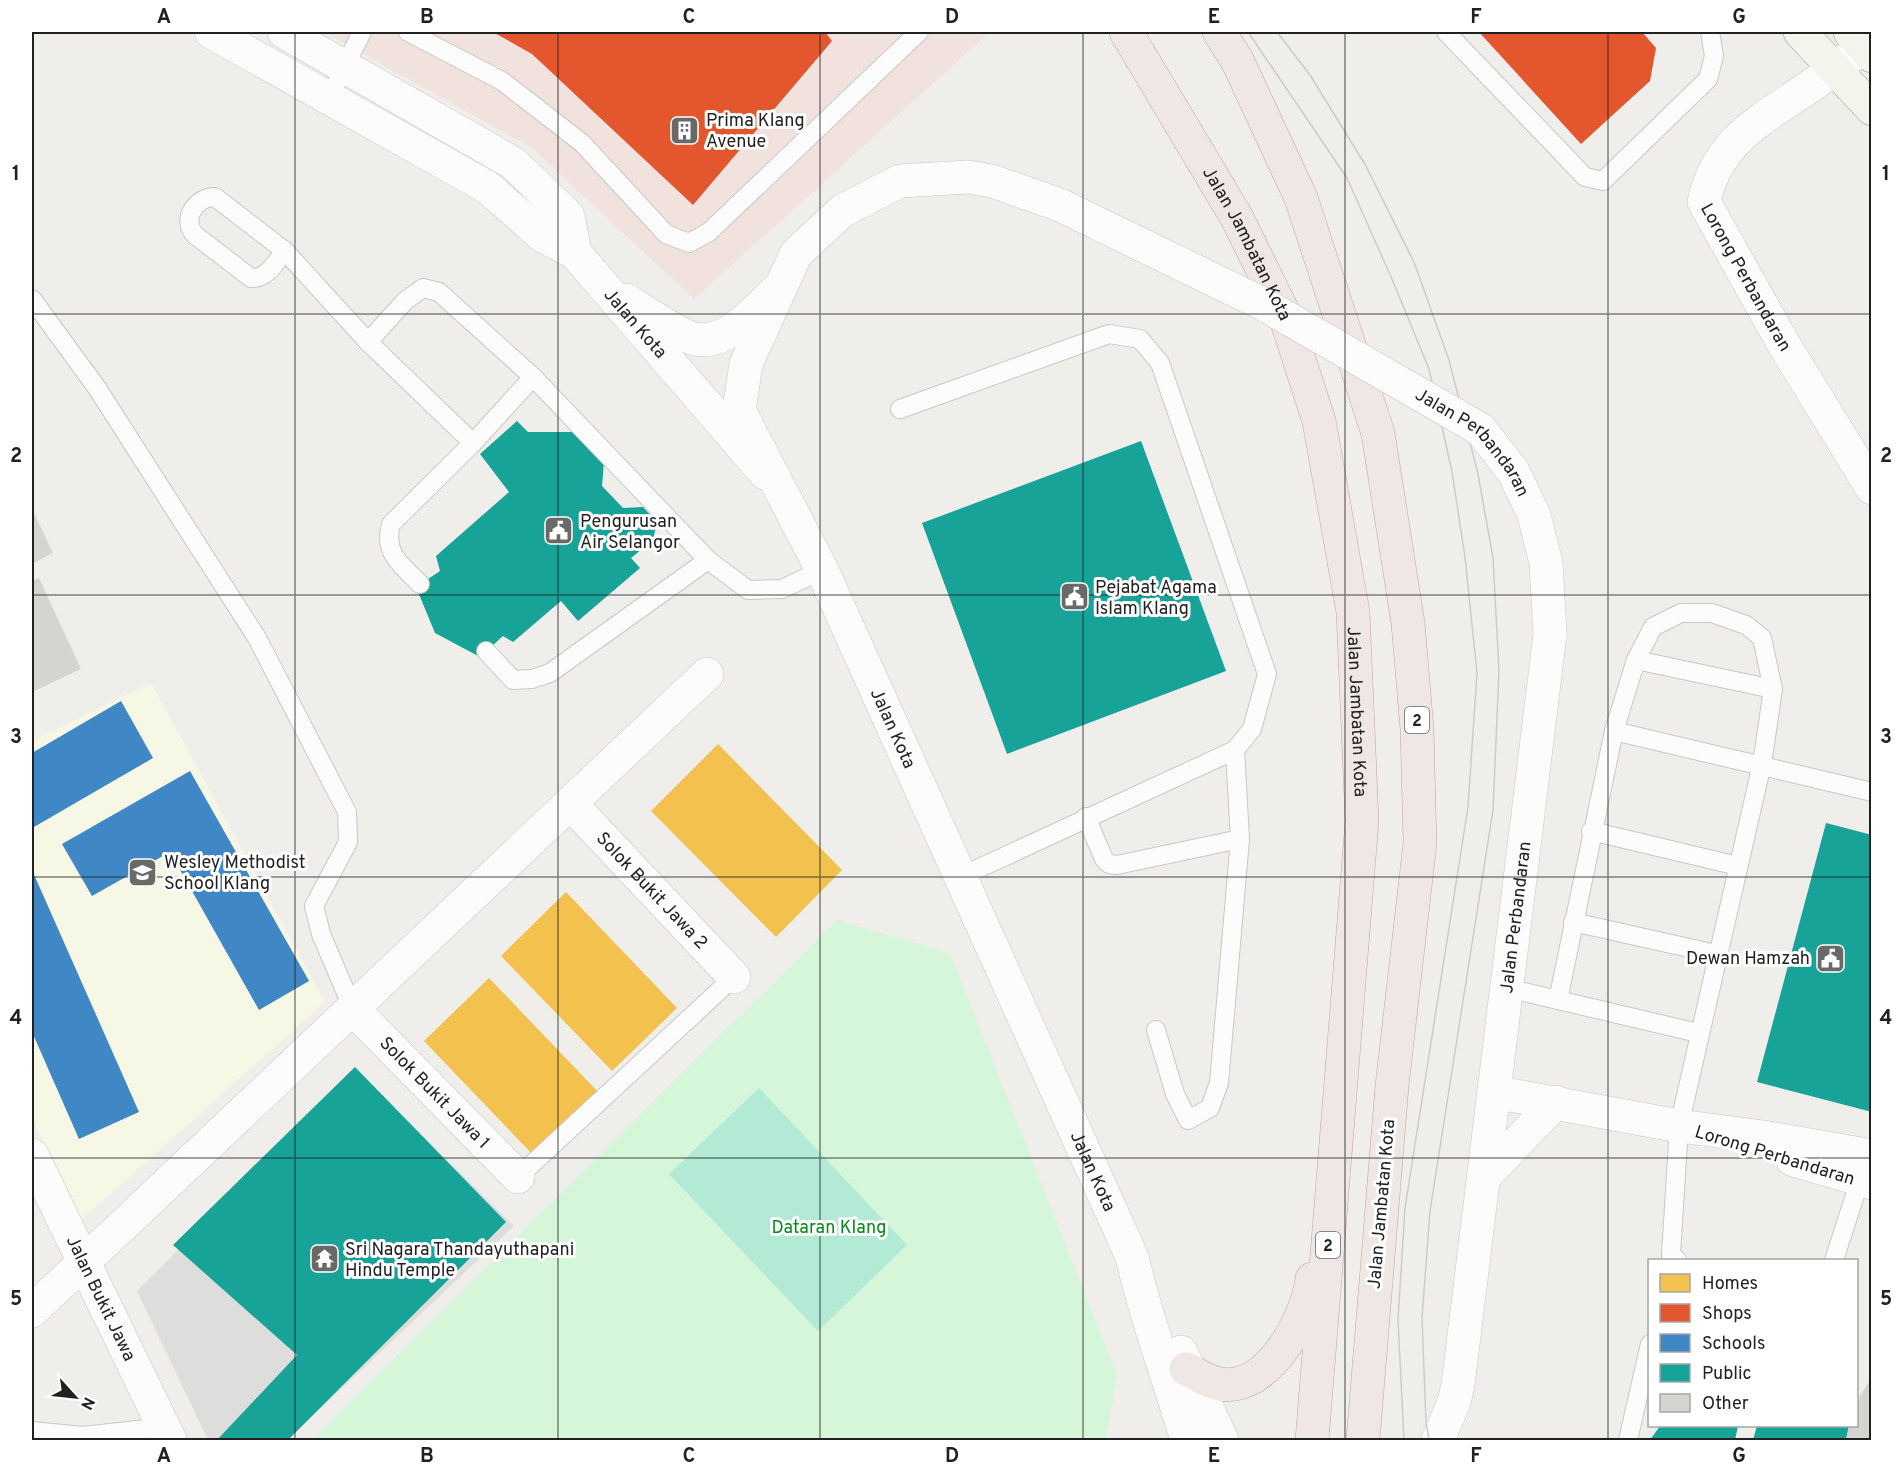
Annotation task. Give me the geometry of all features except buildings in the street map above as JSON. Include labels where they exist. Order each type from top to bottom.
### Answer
[{"type":"highway","name":"Jalan Jambatan Kota","points":[[1126,32],[1237,218],[1285,316],[1319,421],[1353,612],[1362,821],[1312,1440]]},
{"type":"highway","name":"Jalan Jambatan Kota","points":[[1219,32],[1237,60],[1301,198],[1378,433],[1408,623],[1417,729],[1420,843],[1392,1086],[1362,1440]]},
{"type":"highway","points":[[1175,1366],[1219,1384],[1240,1383],[1258,1376],[1280,1352],[1309,1300],[1344,1049]]},
{"type":"main road","points":[[1800,32],[1872,109]]},
{"type":"street","name":"Jalan Kota","points":[[211,32],[330,96],[487,187],[543,236],[575,253],[783,494],[822,570],[1132,1257],[1158,1284],[1187,1440]]},
{"type":"street","name":"Jalan Kota","points":[[284,32],[513,163],[568,216],[575,253]]},
{"type":"street","name":"Lorong Perbandaran","points":[[1862,45],[1754,123],[1716,166],[1708,181],[1704,202],[1783,344],[1872,488]]},
{"type":"street","name":"Jalan Perbandaran","points":[[783,494],[739,410],[746,364],[796,254],[842,211],[900,181],[968,177],[992,181],[1060,205],[1263,304],[1480,429],[1513,471],[1534,515],[1546,563],[1550,634],[1485,1176],[1454,1402],[1438,1440]]},
{"type":"street","points":[[603,287],[694,339],[714,339],[733,330],[779,288]]},
{"type":"street","points":[[32,1311],[707,674]]},
{"type":"street","name":"Solok Bukit Jawa 2","points":[[570,803],[734,977]]},
{"type":"street","name":"Solok Bukit Jawa 1","points":[[352,1009],[518,1177]]},
{"type":"street","name":"Lorong Perbandaran","points":[[1494,1092],[1679,1126],[1868,1169]]},
{"type":"street","points":[[1485,1176],[1556,1102]]},
{"type":"street","name":"Jalan Bukit Jawa","points":[[32,1155],[82,1263],[167,1434]]},
{"type":"street","name":"Jalan Kota","points":[[1175,1366],[1222,1440]]},
{"type":"street","points":[[1164,1440],[1167,1406],[1175,1366]]},
{"type":"lane","points":[[330,96],[362,32]]},
{"type":"lane","points":[[408,32],[502,81],[582,143],[666,234],[689,243],[709,232],[919,32]]},
{"type":"lane","points":[[1446,32],[1585,177],[1603,181],[1708,79],[1714,56],[1710,32]]},
{"type":"lane","points":[[285,251],[266,274],[258,279],[251,278],[195,236],[189,228],[188,219],[201,201],[214,197],[285,251],[368,342],[473,443]]},
{"type":"lane","points":[[368,342],[405,301],[423,288],[439,292],[533,377],[708,560],[748,590],[782,589],[822,570]]},
{"type":"lane","points":[[32,299],[97,388],[257,638],[347,812],[348,842],[314,906],[321,934],[352,1009]]},
{"type":"lane","points":[[900,409],[1109,334],[1140,339],[1160,363],[1267,674],[1252,729],[1235,750],[960,877]]},
{"type":"lane","points":[[420,585],[393,556],[387,540],[391,524],[473,443],[533,377]]},
{"type":"lane","points":[[486,651],[513,680],[532,679],[550,673],[708,560]]},
{"type":"lane","points":[[1558,1000],[1591,831],[1614,730],[1636,660],[1653,627],[1681,613],[1712,613],[1746,625],[1762,638],[1773,689],[1762,764],[1716,954],[1679,1126],[1673,1259]]},
{"type":"lane","points":[[1636,660],[1773,689]]},
{"type":"lane","points":[[1614,730],[1872,792]]},
{"type":"lane","points":[[1156,1030],[1175,1094],[1188,1120],[1210,1108],[1219,1083],[1240,839],[1235,750]]},
{"type":"lane","points":[[1086,817],[1104,860],[1109,864],[1117,865],[1240,839]]},
{"type":"lane","points":[[1591,831],[1738,866]]},
{"type":"lane","points":[[1573,922],[1716,954]]},
{"type":"lane","points":[[518,1177],[734,977]]},
{"type":"lane","points":[[1507,988],[1698,1033]]},
{"type":"lane","points":[[1834,1259],[1868,1169]]},
{"type":"lane","points":[[1628,1440],[1648,1353]]},
{"type":"lane","points":[[1450,1440],[1454,1402]]},
{"type":"lane","points":[[32,1431],[84,1438],[167,1434]]},
{"type":"shaded area","points":[[324,32],[990,32],[694,299],[532,148]]},
{"type":"shaded area","name":"Wesley Methodist School Klang","points":[[151,683],[325,1002],[80,1221],[32,1118],[32,741]]},
{"type":"shaded area","name":"Sri Nagara Thandayuthapani Hindu Temple","points":[[356,1071],[514,1226],[287,1440],[208,1440],[137,1291]]},
{"type":"green space","name":"Dataran Klang","points":[[836,920],[950,953],[1117,1375],[1106,1440],[312,1440]]},
{"type":"green space","points":[[759,1088],[907,1245],[818,1331],[669,1174]]},
{"type":"tram line","points":[[1248,32],[1347,178],[1392,279],[1429,369],[1452,472],[1465,557],[1477,673],[1468,807],[1405,1208],[1398,1320],[1404,1440]]},
{"type":"tram line","points":[[1277,32],[1310,75],[1366,166],[1414,262],[1449,360],[1478,474],[1493,558],[1499,671],[1493,810],[1430,1211],[1422,1318],[1426,1421],[1429,1440]]},
{"type":"place","name":"Prima Klang Avenue","points":[[685,130]]},
{"type":"place","name":"Pengurusan Air Selangor","points":[[559,531]]},
{"type":"place","name":"Pejabat Agama Islam Klang","points":[[1074,597]]},
{"type":"place","name":"Wesley Methodist School Klang","points":[[143,872]]},
{"type":"place","name":"Dewan Hamzah","points":[[1831,958]]},
{"type":"place","name":"Sri Nagara Thandayuthapani Hindu Temple","points":[[324,1259]]}]
